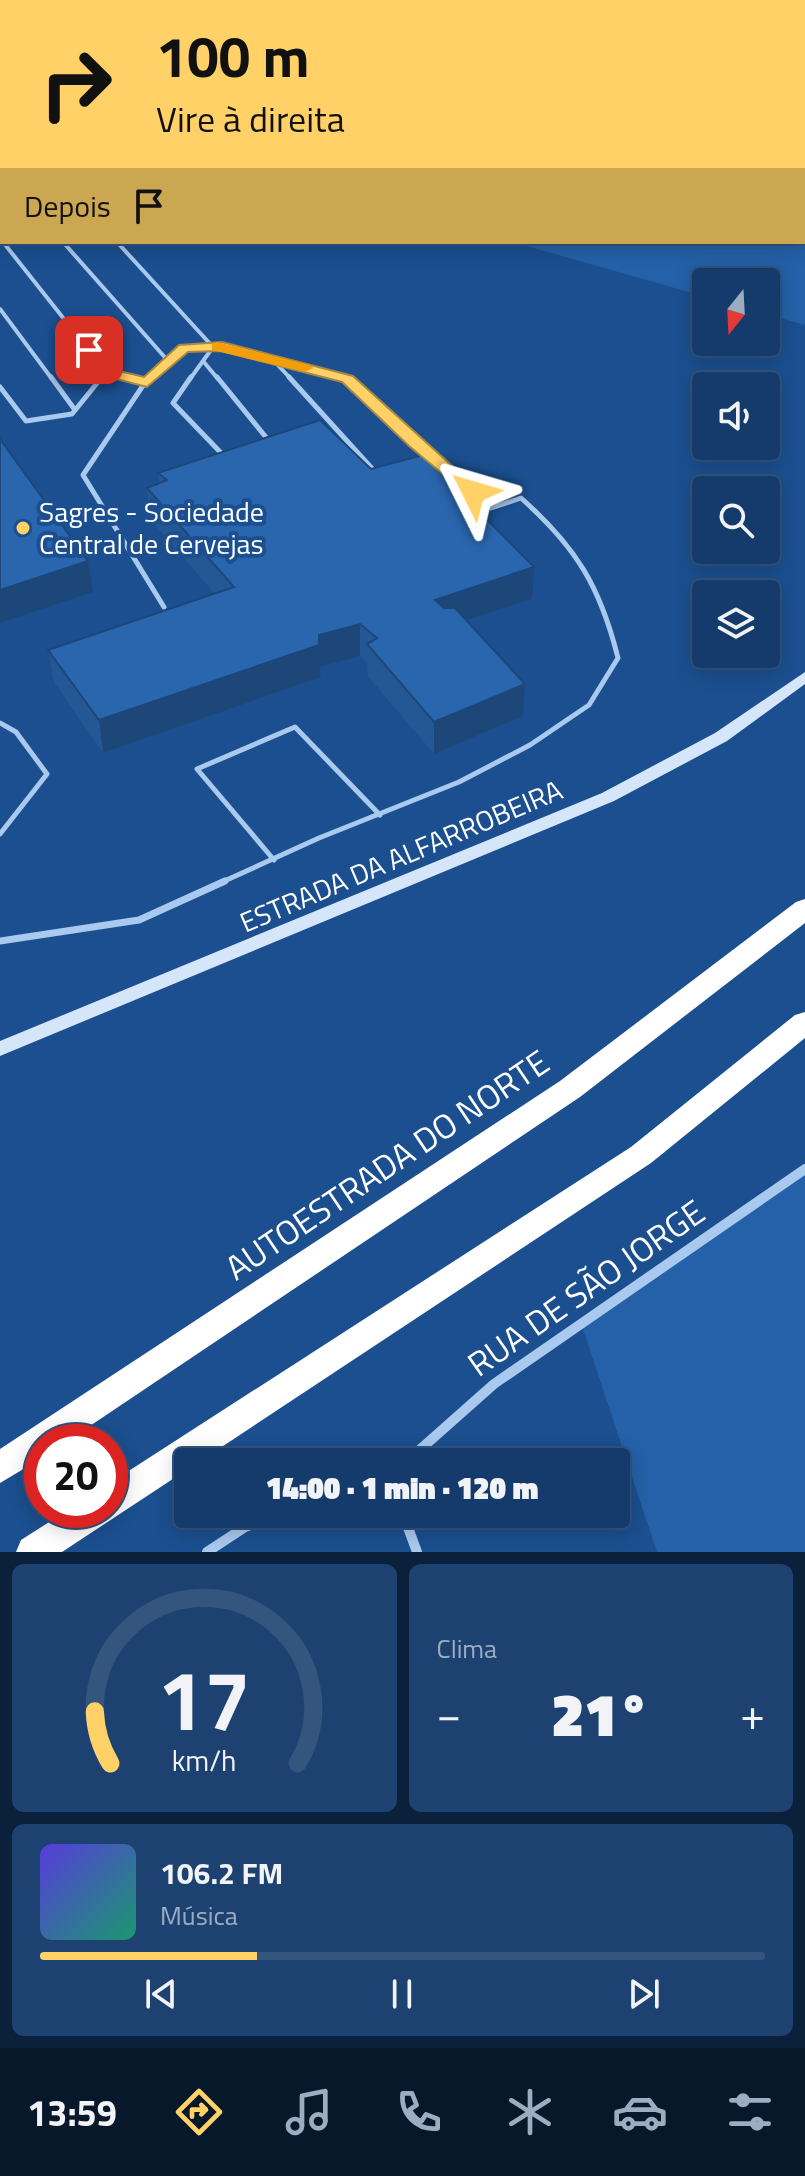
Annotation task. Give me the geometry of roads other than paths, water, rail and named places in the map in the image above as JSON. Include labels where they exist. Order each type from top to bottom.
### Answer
[{"type":"highway","name":"AUTOESTRADA DO NORTE","points":[[0,1468],[570,1089],[805,909]]},
{"type":"highway","points":[[128,1490],[641,1155],[805,1023]]},
{"type":"highway","points":[[33,1552],[70,1528]]},
{"type":"main road","name":"ESTRADA DA ALFARROBEIRA","points":[[0,1049],[608,797],[721,737],[805,677]]},
{"type":"street","name":"RUA DE SÃO JORGE","points":[[422,1448],[494,1384],[805,1169]]},
{"type":"street","points":[[207,1552],[243,1528]]},
{"type":"street","points":[[408,1528],[417,1552]]},
{"type":"lane","points":[[5,244],[106,372],[147,382]]},
{"type":"lane","points":[[65,244],[169,362]]},
{"type":"lane","points":[[119,244],[213,347]]},
{"type":"lane","points":[[0,309],[75,410]]},
{"type":"lane","points":[[213,347],[173,403],[233,466]]},
{"type":"lane","points":[[0,941],[139,920],[319,838],[459,782],[530,745],[589,705],[618,658],[608,612],[595,580],[549,522],[521,498],[491,508],[348,379],[213,347],[184,348],[147,382],[83,475],[164,607]]},
{"type":"lane","points":[[272,359],[381,479]]},
{"type":"lane","points":[[203,361],[279,453]]},
{"type":"lane","points":[[0,387],[26,421],[75,410],[106,372]]},
{"type":"lane","points":[[421,464],[435,459]]},
{"type":"lane","points":[[0,723],[16,732],[47,774],[0,834]]},
{"type":"lane","points":[[274,860],[197,769],[295,727],[380,815]]},
{"type":"place","name":"Sagres - Sociedade Central de Cervejas","points":[[23,528]]}]
